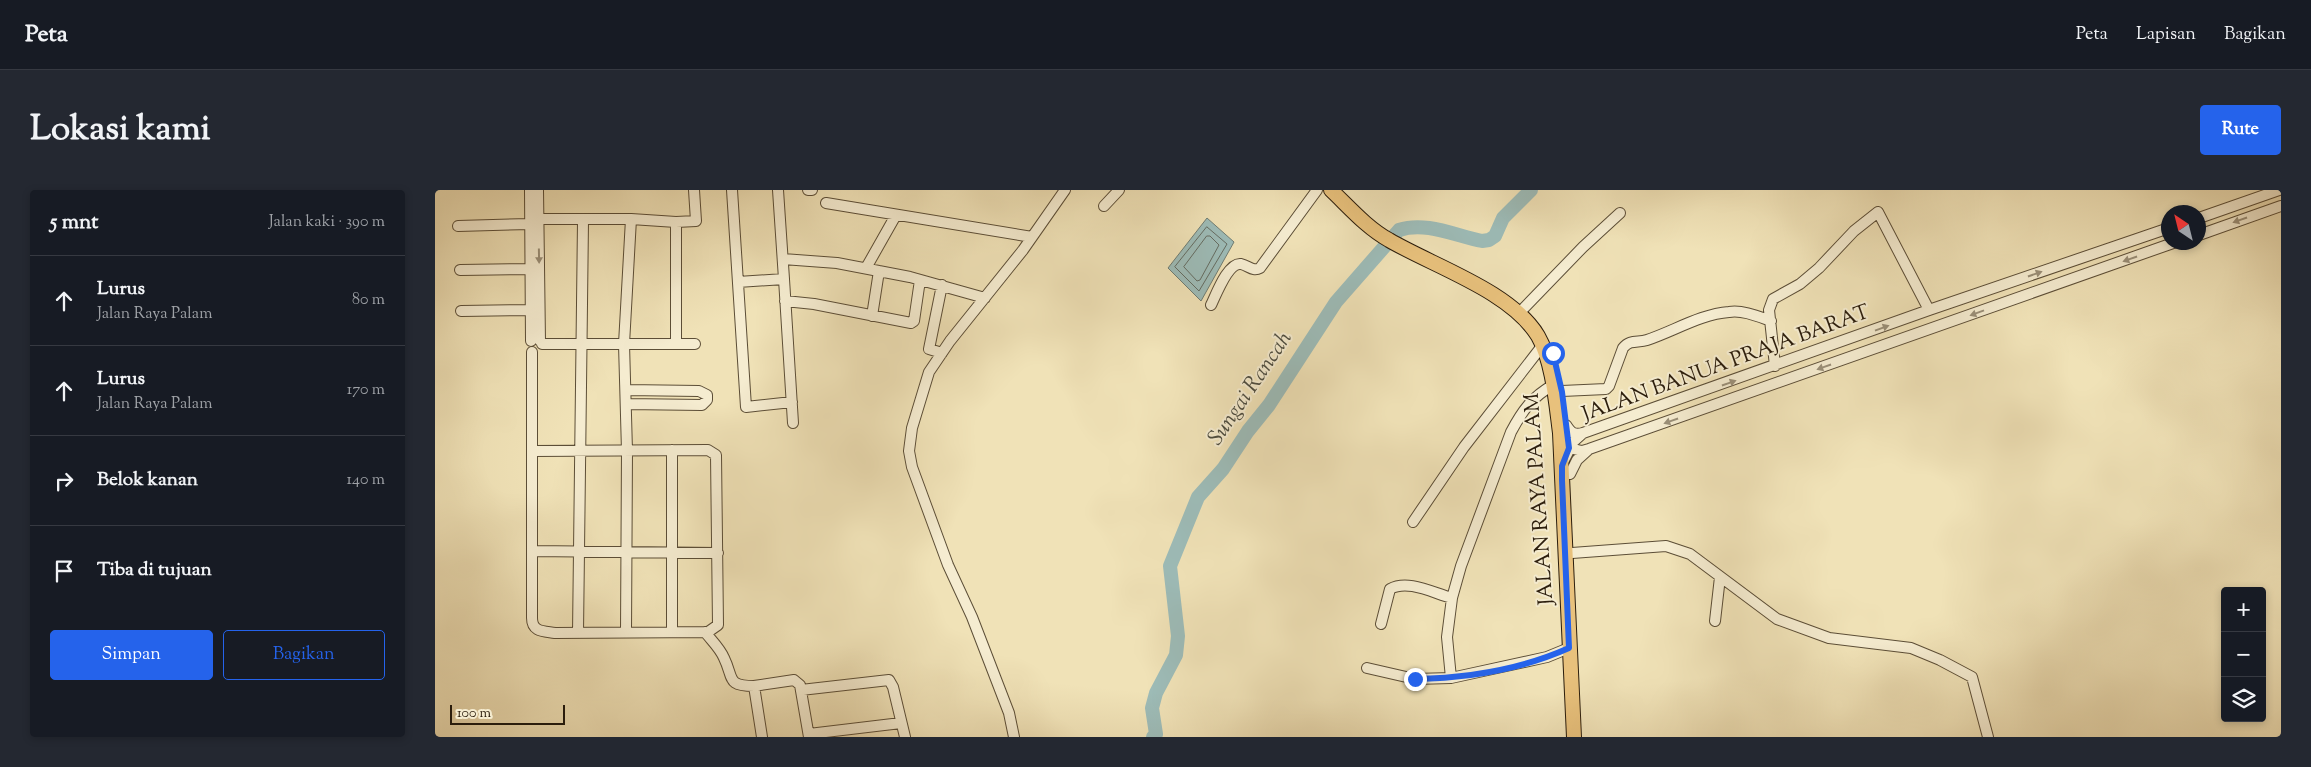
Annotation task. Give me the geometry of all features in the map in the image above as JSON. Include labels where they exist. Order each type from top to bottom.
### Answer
[{"type":"main road","name":"JALAN RAYA PALAM","points":[[1331,190],[1374,230],[1493,286],[1524,308],[1542,330],[1550,344],[1563,429],[1583,737]]},
{"type":"main road","name":"JALAN RAYA PALAM","points":[[1343,190],[1397,241],[1504,302],[1530,327],[1542,346],[1557,388]]},
{"type":"main road","name":"JALAN RAYA PALAM","points":[[1563,429],[1569,448],[1566,470],[1569,648],[1574,737]]},
{"type":"street","points":[[530,190],[534,222],[538,342]]},
{"type":"street","points":[[532,451],[708,450],[716,455],[718,625],[712,631],[705,632],[555,633],[537,630],[534,627],[532,618],[532,451],[532,352],[540,352],[531,310],[535,285],[531,269],[538,190]]},
{"type":"street","points":[[458,226],[631,219],[676,222],[696,221],[694,190]]},
{"type":"street","points":[[732,190],[747,407],[792,402]]},
{"type":"street","points":[[778,190],[793,423]]},
{"type":"street","points":[[1014,737],[1009,713],[972,617],[948,566],[912,468],[909,451],[912,428],[929,372],[1032,237],[1065,190]]},
{"type":"street","points":[[1103,206],[1119,190]]},
{"type":"street","points":[[1211,305],[1232,267],[1239,264],[1255,270],[1261,268],[1317,190]]},
{"type":"street","points":[[2206,216],[2279,190]]},
{"type":"street","points":[[826,203],[1032,237]]},
{"type":"street","points":[[2206,233],[2281,206]]},
{"type":"street","points":[[1775,366],[1769,310],[1773,299],[1806,278],[1853,231],[1878,212],[1929,310]]},
{"type":"street","points":[[1524,308],[1583,247],[1620,213]]},
{"type":"street","points":[[866,268],[896,215]]},
{"type":"street","points":[[626,632],[627,451],[625,344],[631,219]]},
{"type":"street","points":[[578,632],[581,552],[579,451],[583,221]]},
{"type":"street","points":[[676,222],[677,344]]},
{"type":"street","name":"JALAN BANUA PRAJA BARAT","points":[[2161,231],[1929,310],[1583,434],[1569,448],[1582,451],[1589,449],[2161,247]]},
{"type":"street","points":[[783,259],[837,262],[947,286],[960,286],[988,294]]},
{"type":"street","points":[[460,270],[531,269]]},
{"type":"street","points":[[871,316],[879,271]]},
{"type":"street","points":[[738,282],[783,279]]},
{"type":"street","points":[[785,301],[814,304],[911,323],[914,321],[920,280]]},
{"type":"street","points":[[942,353],[929,348],[947,286]]},
{"type":"street","points":[[461,311],[531,310]]},
{"type":"street","points":[[1451,678],[1447,637],[1452,598],[1461,566],[1511,432],[1529,402],[1557,388],[1606,389],[1609,386],[1626,343],[1645,341],[1714,315],[1730,311],[1746,313],[1771,321]]},
{"type":"street","points":[[538,342],[695,344]]},
{"type":"street","points":[[1413,522],[1464,447],[1542,346]]},
{"type":"street","points":[[625,390],[704,393],[707,400],[702,405],[626,404]]},
{"type":"street","points":[[648,390],[648,404]]},
{"type":"street","points":[[682,391],[682,405]]},
{"type":"street","points":[[1563,429],[1583,434]]},
{"type":"street","points":[[1566,470],[1589,449]]},
{"type":"street","points":[[672,450],[672,631]]},
{"type":"street","points":[[1572,553],[1666,546],[1690,554],[1777,619],[1829,638],[1911,648],[1970,675],[1974,680],[1988,737]]},
{"type":"street","points":[[532,551],[718,553]]},
{"type":"street","points":[[1715,621],[1720,577]]},
{"type":"street","points":[[1381,624],[1390,589],[1397,586],[1409,586],[1452,598]]},
{"type":"street","points":[[705,632],[724,658],[730,677],[740,686],[754,686],[794,680],[799,683],[809,736],[901,722]]},
{"type":"street","points":[[1367,668],[1415,679],[1451,678],[1547,657],[1569,648]]},
{"type":"street","points":[[801,690],[889,680],[893,687],[905,737]]},
{"type":"street","points":[[754,686],[762,737]]},
{"type":"water","points":[[1207,218],[1234,242],[1201,301],[1168,268]]},
{"type":"waterway","name":"Sungai Rancah","points":[[1153,737],[1156,734],[1152,708],[1156,693],[1176,655],[1178,636],[1170,566],[1198,497],[1223,469],[1248,431],[1269,405],[1336,302],[1399,230],[1420,227],[1430,228],[1482,241],[1489,240],[1495,236],[1503,218],[1531,190]]},
{"type":"route","points":[[1415,679],[1464,676],[1547,657],[1569,648],[1562,466],[1569,448],[1562,392],[1553,353]]}]
